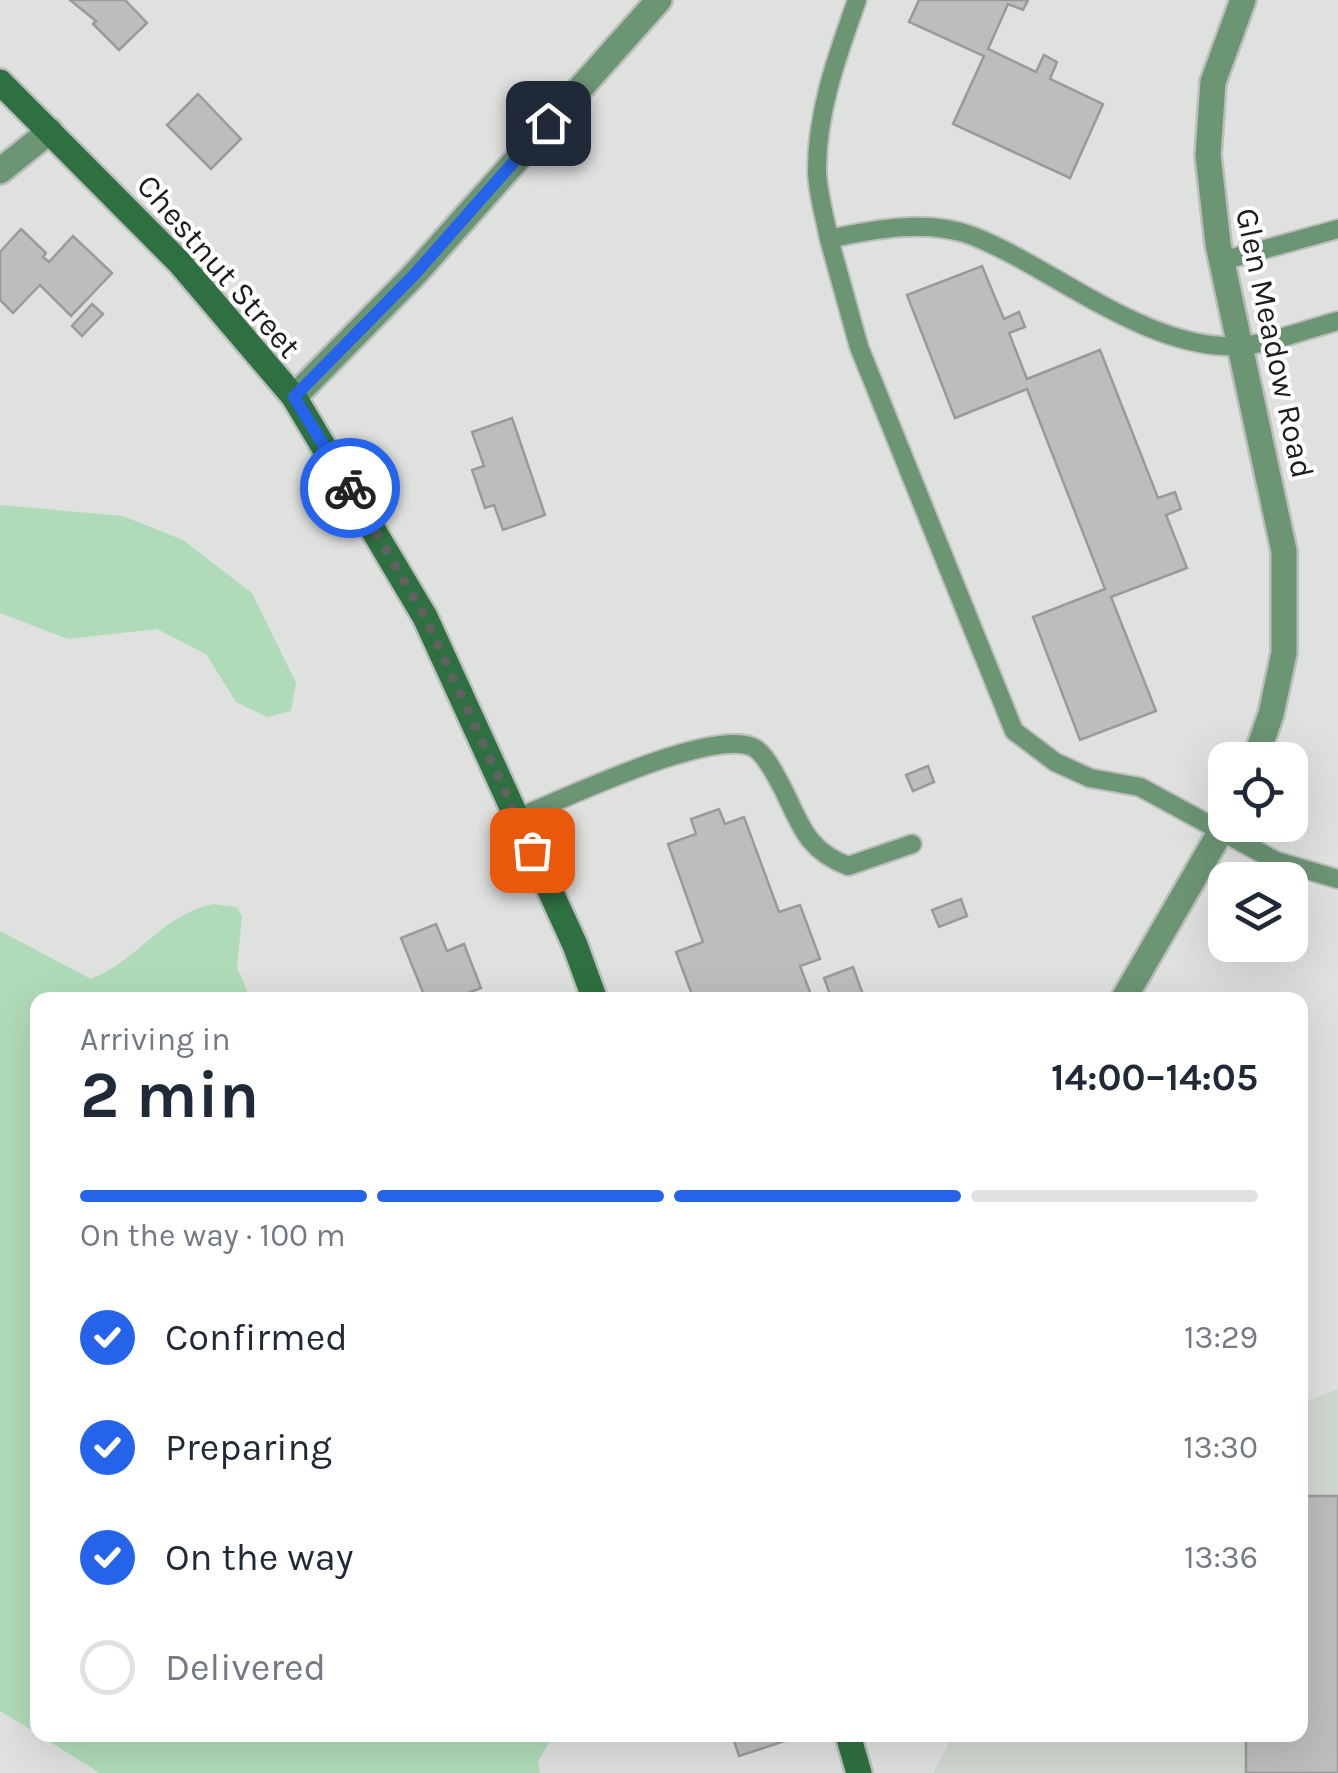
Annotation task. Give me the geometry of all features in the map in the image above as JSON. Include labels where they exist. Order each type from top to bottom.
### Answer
[{"type":"main road","name":"Chestnut Street","points":[[0,82],[179,262],[294,397],[425,617],[593,992]]},
{"type":"main road","points":[[850,1742],[859,1773]]},
{"type":"street","points":[[294,397],[414,275],[659,0]]},
{"type":"street","name":"Glen Meadow Road","points":[[1243,0],[1213,82],[1208,156],[1222,261],[1281,528],[1287,603],[1277,694],[1261,742]]},
{"type":"street","points":[[0,171],[50,131]]},
{"type":"street","points":[[1128,992],[1215,842]]},
{"type":"lane","points":[[857,0],[834,66],[822,119],[817,171],[829,239],[859,347],[1014,731],[1055,762],[1090,778],[1140,787],[1208,821]]},
{"type":"lane","points":[[829,239],[892,228],[971,235],[1120,315],[1178,336],[1240,346],[1338,321]]},
{"type":"lane","points":[[1222,261],[1338,229]]},
{"type":"lane","points":[[517,818],[694,747],[738,742],[756,749],[770,766],[813,848],[832,860],[848,866],[912,844]]},
{"type":"lane","points":[[1247,842],[1292,868],[1338,880]]},
{"type":"shaded area","points":[[1338,1389],[1338,1773],[933,1773],[950,1742],[1308,1742],[1308,1401]]},
{"type":"green space","points":[[0,505],[123,516],[183,540],[252,593],[296,683],[291,711],[267,717],[236,702],[206,654],[157,629],[68,639],[0,613]]},
{"type":"green space","points":[[213,904],[237,907],[242,916],[237,967],[248,992],[30,992],[30,1729],[0,1711],[0,931],[91,979],[195,910]]},
{"type":"green space","points":[[50,1742],[550,1742],[538,1761],[540,1773],[100,1773]]},
{"type":"building","points":[[70,0],[125,0],[147,23],[119,50],[93,24],[96,21]]},
{"type":"building","points":[[919,0],[1028,0],[1023,10],[1008,4],[988,49],[1036,72],[1044,55],[1057,62],[1050,79],[1103,104],[1070,178],[953,124],[984,56],[909,22]]},
{"type":"building","points":[[198,94],[241,139],[211,169],[167,125]]},
{"type":"building","points":[[21,229],[46,253],[43,257],[49,262],[73,236],[112,273],[71,316],[40,285],[13,313],[0,300],[0,252]]},
{"type":"building","points":[[982,266],[1004,319],[1019,312],[1025,327],[1009,333],[1027,379],[1100,350],[1158,498],[1175,492],[1181,509],[1166,515],[1187,568],[1111,597],[1156,711],[1080,740],[1033,617],[1105,589],[1027,389],[955,418],[907,295]]},
{"type":"building","points":[[92,304],[103,314],[82,336],[72,326]]},
{"type":"building","points":[[512,418],[545,515],[503,530],[494,505],[485,508],[472,470],[484,466],[472,432]]},
{"type":"building","points":[[928,766],[934,782],[913,791],[906,775]]},
{"type":"building","points":[[719,809],[725,824],[744,817],[779,912],[800,905],[820,959],[800,966],[810,992],[691,992],[676,952],[703,942],[668,844],[696,834],[691,819]]},
{"type":"building","points":[[961,899],[967,916],[939,927],[932,910]]},
{"type":"building","points":[[436,924],[447,951],[464,944],[481,988],[471,992],[423,992],[401,938]]},
{"type":"building","points":[[853,967],[862,992],[829,992],[824,978]]},
{"type":"building","points":[[1308,1496],[1338,1496],[1338,1773],[1246,1773],[1246,1742],[1308,1742]]},
{"type":"building","points":[[734,1742],[782,1742],[739,1756]]},
{"type":"way so far","points":[[350,488],[425,617],[532,850]]},
{"type":"route","points":[[350,488],[294,397],[414,275],[548,123]]}]
